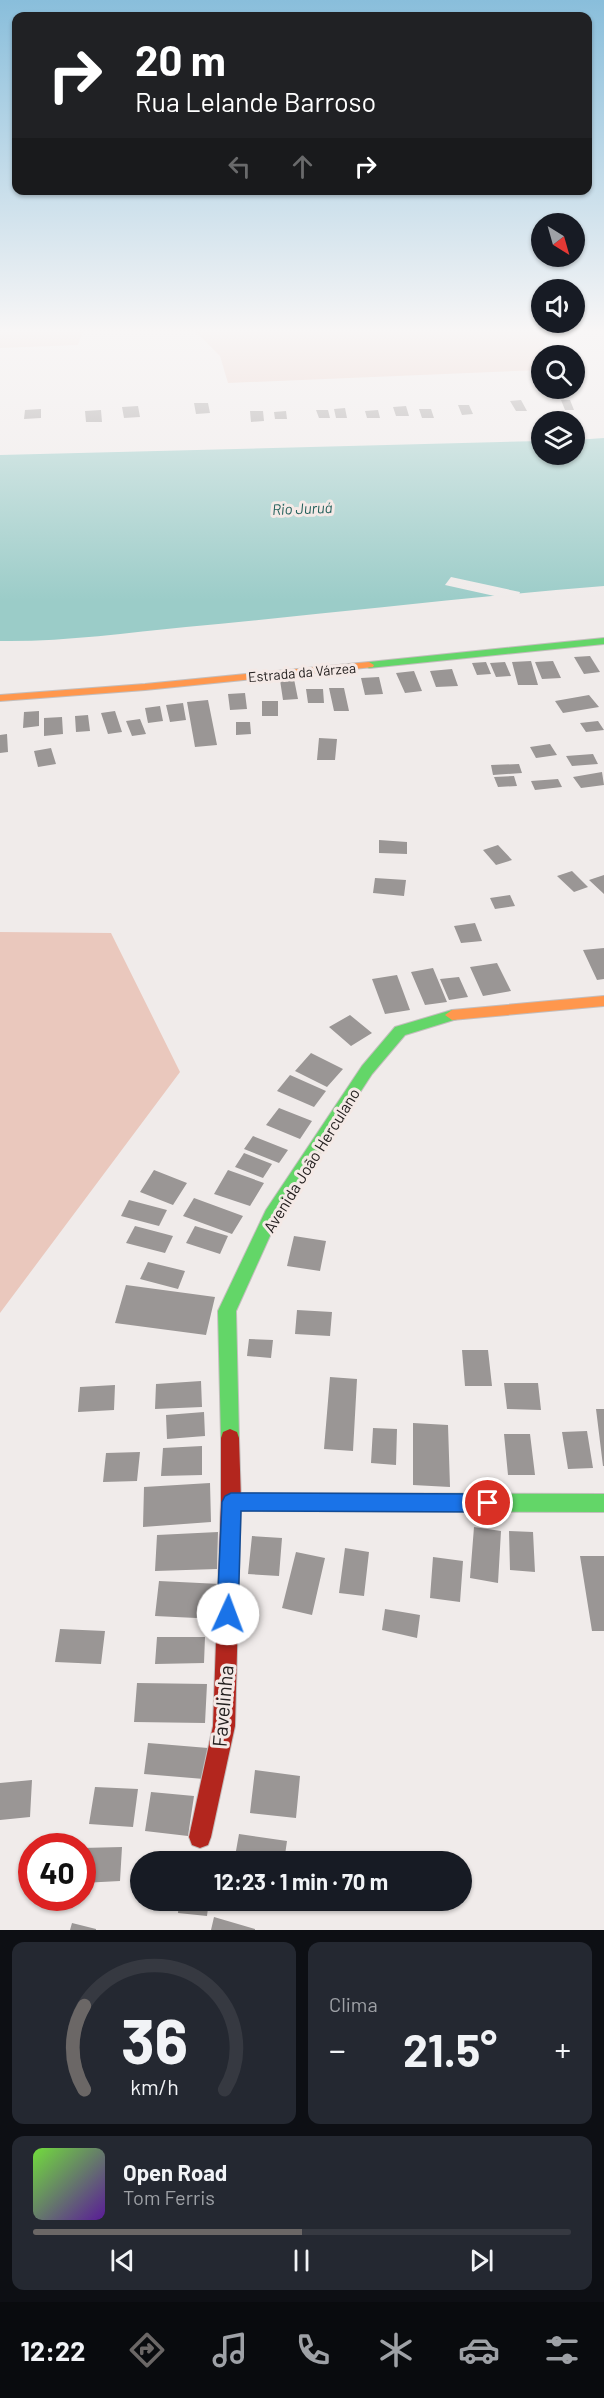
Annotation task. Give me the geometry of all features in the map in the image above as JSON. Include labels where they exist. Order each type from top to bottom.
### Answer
[{"type":"street","name":"Estrada da Várzea","points":[[0,698],[145,687],[604,641]]},
{"type":"street","name":"Avenida João Herculano","points":[[231,1502],[227,1311],[272,1215],[367,1070],[400,1031],[459,1013],[604,1001]]},
{"type":"street","points":[[231,1502],[604,1503]]},
{"type":"street","name":"Favelinha","points":[[200,1837],[224,1726],[231,1502]]},
{"type":"shaded area","points":[[0,932],[111,933],[180,1072],[0,1313]]},
{"type":"water","name":"Rio Juruá","points":[[604,438],[604,586],[93,637],[0,641],[0,455],[531,441],[531,465],[585,465],[585,439]]},
{"type":"pier","points":[[451,577],[520,592],[519,595],[499,597],[445,585]]},
{"type":"building","points":[[590,656],[600,672],[584,674],[574,657]]},
{"type":"building","points":[[531,661],[538,685],[518,685],[512,662]]},
{"type":"building","points":[[553,661],[561,678],[542,679],[535,662]]},
{"type":"building","points":[[486,662],[491,674],[477,675],[472,663]]},
{"type":"building","points":[[505,662],[511,676],[496,677],[490,663]]},
{"type":"building","points":[[452,669],[458,686],[436,687],[430,671]]},
{"type":"building","points":[[414,671],[422,691],[405,693],[396,673]]},
{"type":"building","points":[[379,677],[383,694],[365,695],[361,678]]},
{"type":"building","points":[[294,679],[298,699],[283,700],[280,680]]},
{"type":"building","points":[[329,688],[344,688],[349,711],[334,711]]},
{"type":"building","points":[[306,689],[323,689],[324,703],[308,703]]},
{"type":"building","points":[[245,693],[247,709],[230,710],[228,694]]},
{"type":"building","points":[[589,695],[599,707],[563,713],[555,701]]},
{"type":"building","points":[[208,700],[217,745],[195,747],[187,702]]},
{"type":"building","points":[[262,701],[278,701],[278,716],[262,716]]},
{"type":"building","points":[[183,703],[186,720],[170,722],[166,705]]},
{"type":"building","points":[[160,706],[163,721],[148,723],[145,708]]},
{"type":"building","points":[[39,711],[39,726],[23,728],[24,712]]},
{"type":"building","points":[[115,711],[122,732],[108,734],[101,713]]},
{"type":"building","points":[[88,715],[90,731],[76,732],[75,716]]},
{"type":"building","points":[[62,717],[63,734],[44,736],[44,718]]},
{"type":"building","points":[[140,719],[146,734],[132,736],[126,721]]},
{"type":"building","points":[[598,721],[604,730],[586,732],[580,723]]},
{"type":"building","points":[[236,722],[250,722],[251,734],[236,735]]},
{"type":"building","points":[[7,734],[8,752],[0,753],[0,735]]},
{"type":"building","points":[[319,738],[337,739],[335,760],[317,760]]},
{"type":"building","points":[[550,744],[557,755],[536,758],[530,747]]},
{"type":"building","points":[[51,748],[56,764],[38,767],[34,751]]},
{"type":"building","points":[[593,754],[598,764],[572,766],[566,756]]},
{"type":"building","points":[[519,764],[522,773],[493,775],[491,765]]},
{"type":"building","points":[[602,772],[604,785],[581,788],[573,777]]},
{"type":"building","points":[[514,776],[517,786],[498,787],[494,777]]},
{"type":"building","points":[[558,779],[562,787],[535,790],[531,781]]},
{"type":"building","points":[[379,840],[407,842],[407,854],[379,853]]},
{"type":"building","points":[[498,845],[512,860],[496,865],[483,850]]},
{"type":"building","points":[[572,871],[588,887],[574,892],[557,876]]},
{"type":"building","points":[[604,875],[604,894],[589,880]]},
{"type":"building","points":[[375,878],[406,880],[404,896],[373,893]]},
{"type":"building","points":[[510,895],[515,906],[495,909],[490,898]]},
{"type":"building","points":[[475,923],[482,941],[461,943],[454,926]]},
{"type":"building","points":[[604,948],[604,979],[597,980],[583,950]]},
{"type":"building","points":[[497,963],[511,991],[483,996],[470,967]]},
{"type":"building","points":[[433,968],[447,1002],[425,1005],[411,972]]},
{"type":"building","points":[[397,975],[410,1010],[385,1014],[372,979]]},
{"type":"building","points":[[459,977],[468,997],[449,1000],[440,979]]},
{"type":"building","points":[[350,1015],[372,1033],[351,1046],[329,1027]]},
{"type":"building","points":[[311,1053],[343,1069],[327,1087],[295,1071]]},
{"type":"building","points":[[290,1075],[326,1091],[314,1107],[277,1091]]},
{"type":"building","points":[[279,1108],[312,1121],[300,1139],[266,1125]]},
{"type":"building","points":[[253,1136],[288,1150],[279,1163],[244,1149]]},
{"type":"building","points":[[244,1153],[272,1164],[263,1178],[235,1167]]},
{"type":"building","points":[[154,1170],[187,1183],[173,1205],[140,1192]]},
{"type":"building","points":[[228,1170],[264,1183],[250,1206],[214,1194]]},
{"type":"building","points":[[194,1198],[243,1216],[232,1234],[183,1216]]},
{"type":"building","points":[[129,1200],[167,1210],[159,1226],[121,1216]]},
{"type":"building","points":[[135,1226],[173,1236],[165,1253],[126,1243]]},
{"type":"building","points":[[195,1226],[228,1236],[220,1254],[186,1243]]},
{"type":"building","points":[[294,1236],[326,1241],[320,1271],[287,1266]]},
{"type":"building","points":[[148,1262],[185,1271],[178,1289],[140,1279]]},
{"type":"building","points":[[126,1285],[215,1297],[206,1335],[115,1323]]},
{"type":"building","points":[[297,1310],[332,1312],[330,1336],[295,1334]]},
{"type":"building","points":[[249,1339],[273,1340],[271,1358],[247,1356]]},
{"type":"building","points":[[462,1350],[488,1350],[492,1386],[465,1386]]},
{"type":"building","points":[[330,1377],[357,1379],[353,1451],[324,1449]]},
{"type":"building","points":[[201,1381],[202,1407],[155,1409],[156,1384]]},
{"type":"building","points":[[504,1383],[538,1383],[541,1410],[507,1409]]},
{"type":"building","points":[[115,1385],[114,1410],[78,1412],[80,1387]]},
{"type":"building","points":[[596,1409],[604,1409],[604,1466],[603,1466]]},
{"type":"building","points":[[204,1412],[205,1436],[167,1439],[166,1415]]},
{"type":"building","points":[[413,1423],[448,1425],[450,1487],[413,1485]]},
{"type":"building","points":[[373,1428],[397,1429],[396,1465],[371,1463]]},
{"type":"building","points":[[587,1431],[593,1468],[568,1469],[562,1432]]},
{"type":"building","points":[[504,1434],[530,1434],[535,1475],[508,1475]]},
{"type":"building","points":[[202,1446],[202,1475],[161,1476],[163,1448]]},
{"type":"building","points":[[140,1452],[137,1481],[103,1482],[106,1453]]},
{"type":"building","points":[[210,1483],[211,1522],[143,1527],[144,1487]]},
{"type":"building","points":[[474,1527],[501,1531],[498,1583],[470,1578]]},
{"type":"building","points":[[509,1531],[533,1532],[535,1572],[510,1570]]},
{"type":"building","points":[[218,1532],[217,1569],[155,1571],[157,1535]]},
{"type":"building","points":[[252,1536],[282,1538],[279,1576],[248,1574]]},
{"type":"building","points":[[345,1548],[369,1552],[364,1596],[339,1593]]},
{"type":"building","points":[[296,1552],[325,1558],[312,1615],[282,1608]]},
{"type":"building","points":[[580,1556],[604,1556],[604,1631],[592,1631]]},
{"type":"building","points":[[433,1557],[463,1561],[460,1602],[430,1598]]},
{"type":"building","points":[[159,1581],[220,1584],[217,1619],[155,1616]]},
{"type":"building","points":[[385,1609],[420,1615],[417,1638],[382,1630]]},
{"type":"building","points":[[60,1629],[105,1631],[101,1664],[55,1662]]},
{"type":"building","points":[[157,1637],[205,1637],[204,1663],[155,1664]]},
{"type":"building","points":[[137,1683],[207,1684],[205,1723],[134,1722]]},
{"type":"building","points":[[148,1743],[208,1748],[204,1779],[144,1774]]},
{"type":"building","points":[[255,1770],[300,1776],[296,1818],[250,1813]]},
{"type":"building","points":[[32,1780],[30,1817],[0,1820],[0,1783]]},
{"type":"building","points":[[95,1787],[138,1789],[133,1827],[89,1824]]},
{"type":"building","points":[[151,1792],[194,1796],[188,1836],[145,1831]]},
{"type":"building","points":[[239,1834],[287,1841],[286,1851],[236,1851]]},
{"type":"building","points":[[122,1847],[120,1881],[96,1882],[96,1848]]},
{"type":"building","points":[[178,1911],[208,1911],[207,1916],[178,1913]]},
{"type":"building","points":[[214,1917],[255,1929],[255,1930],[211,1930]]},
{"type":"building","points":[[72,1923],[96,1929],[96,1930],[70,1930]]},
{"type":"traffic: fast","points":[[369,665],[604,641]]},
{"type":"traffic: fast","points":[[230,1438],[227,1311],[272,1215],[367,1070],[400,1031],[452,1015]]},
{"type":"traffic: fast","points":[[231,1502],[604,1503]]},
{"type":"traffic: slow","points":[[0,698],[145,687],[369,665]]},
{"type":"traffic: slow","points":[[452,1015],[604,1001]]},
{"type":"traffic: jam","points":[[200,1837],[224,1726],[231,1502],[230,1438]]},
{"type":"route","points":[[228,1614],[231,1502],[488,1503]]}]
